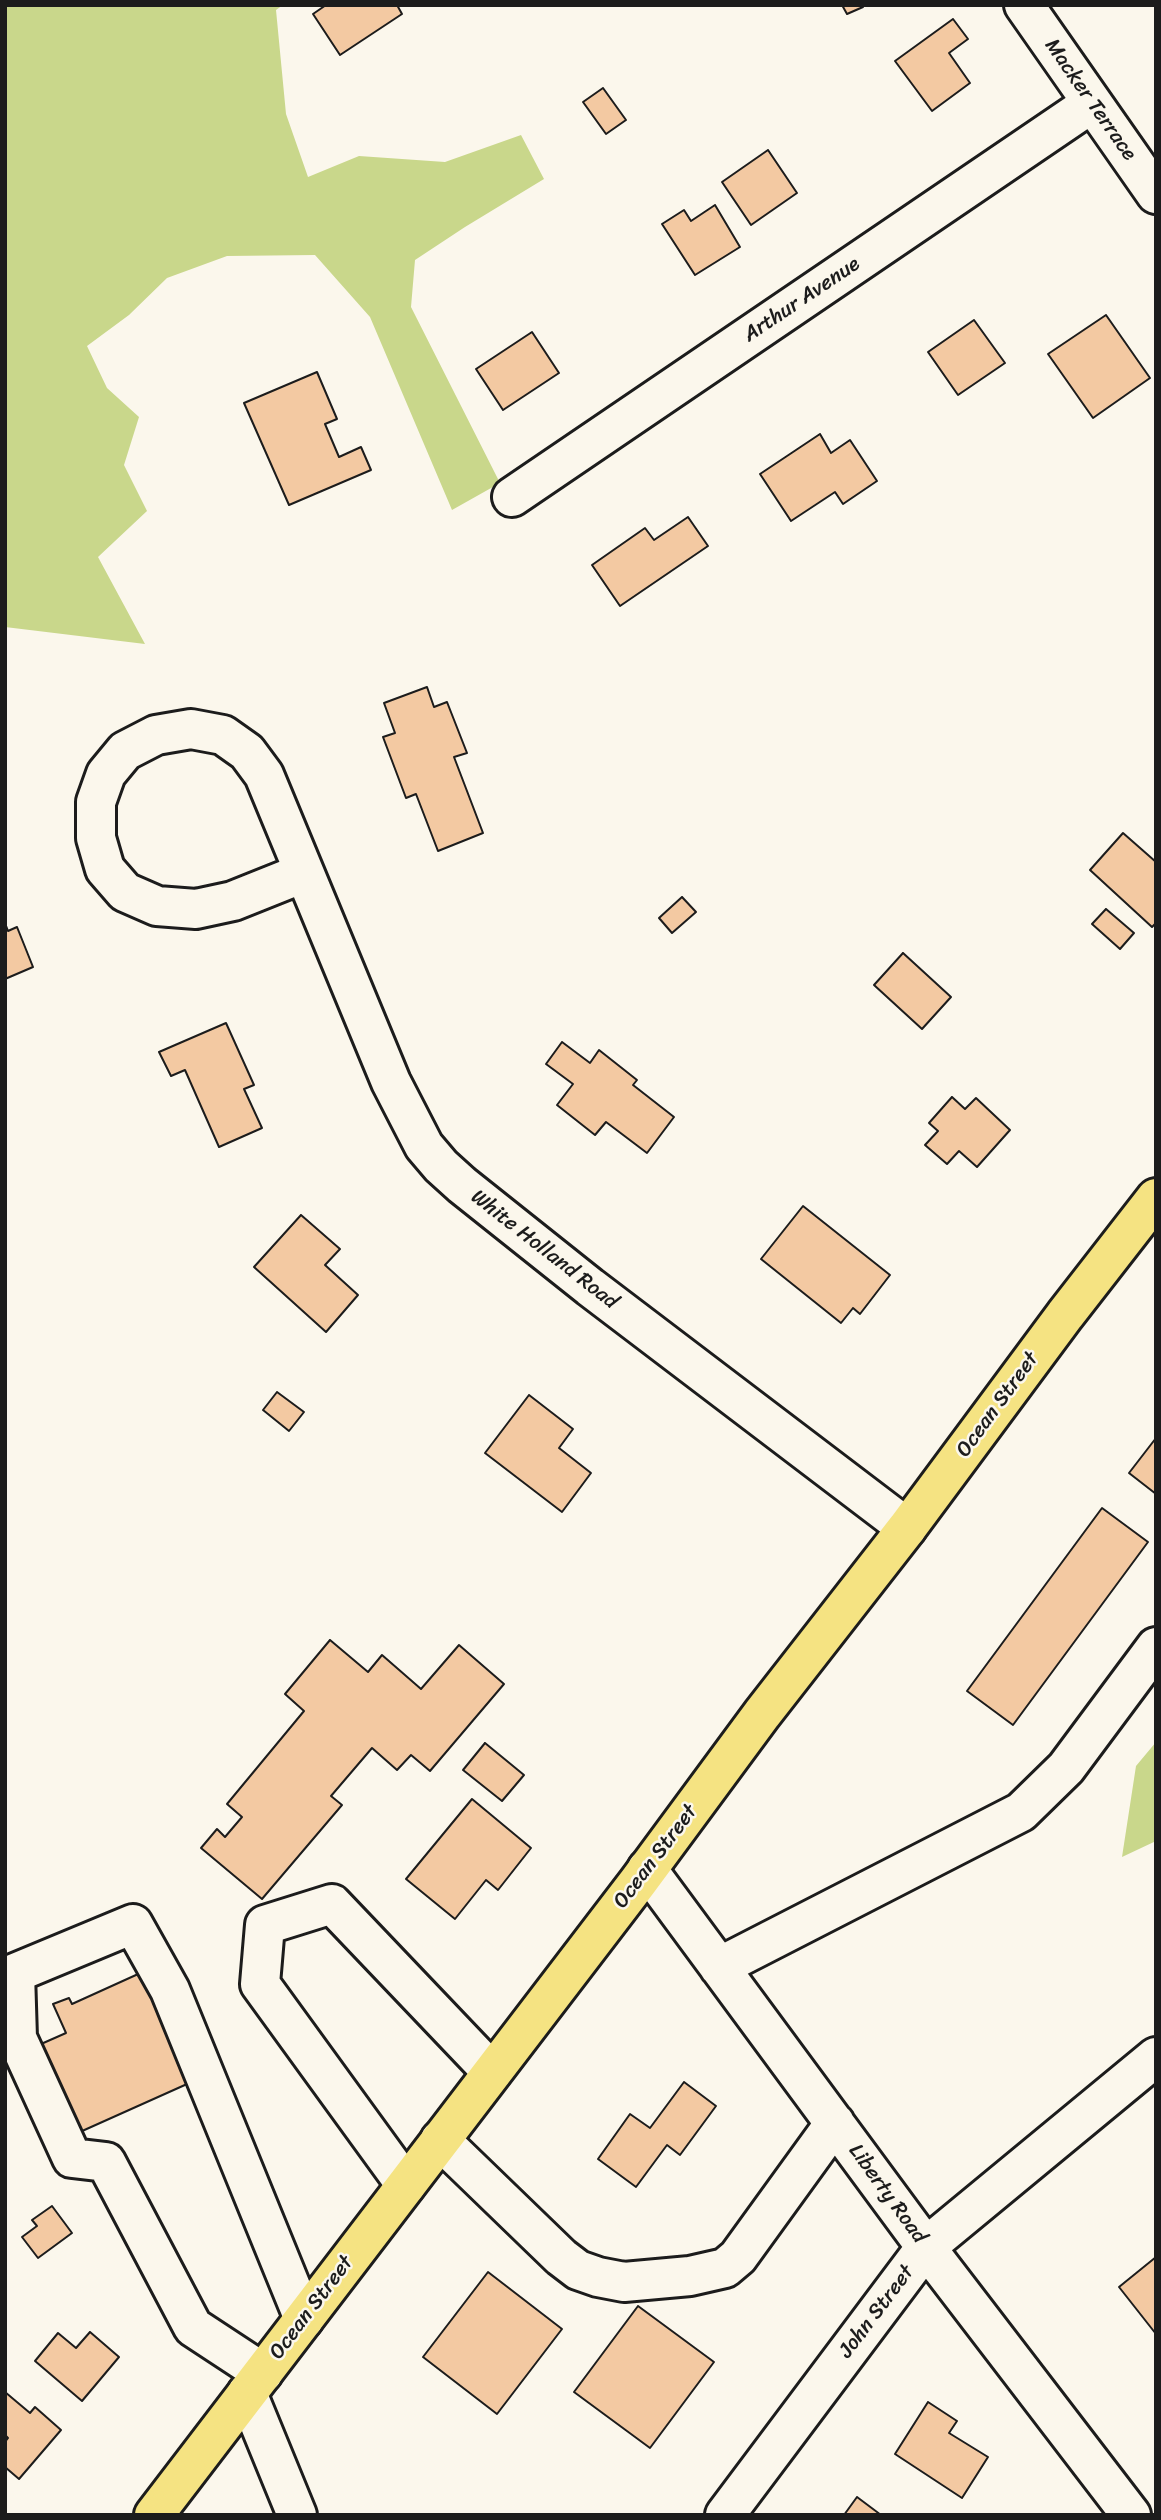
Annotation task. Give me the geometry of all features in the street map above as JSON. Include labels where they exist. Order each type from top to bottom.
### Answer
[{"type":"main road","name":"Ocean Street","points":[[154,2515],[1156,1198]]},
{"type":"street","name":"Macker Terrace","points":[[1024,5],[1156,194]]},
{"type":"street","name":"Arthur Avenue","points":[[512,497],[1092,103]]},
{"type":"street","name":"White Holland Road","points":[[303,873],[233,901],[196,909],[157,906],[125,892],[106,869],[96,838],[96,802],[106,774],[125,751],[156,735],[191,729],[223,735],[247,752],[264,775],[391,1083],[424,1146],[441,1166],[590,1287],[907,1528]]},
{"type":"street","points":[[719,1967],[1021,1812],[1066,1768],[1156,1647]]},
{"type":"street","name":"Liberty Road","points":[[647,1870],[926,2247],[1131,2515]]},
{"type":"street","points":[[406,2185],[260,1984],[265,1925],[332,1904],[492,2072]]},
{"type":"street","points":[[297,2515],[255,2383],[193,2327],[106,2162],[72,2158],[17,2039],[16,1972],[133,1924],[170,1990],[304,2319]]},
{"type":"street","name":"John Street","points":[[725,2515],[926,2247],[1156,2057]]},
{"type":"street","points":[[440,2140],[578,2270],[624,2282],[690,2276],[725,2268],[738,2257],[835,2123]]},
{"type":"green space","points":[[5,5],[283,5],[276,10],[286,114],[308,177],[359,156],[445,162],[521,135],[544,179],[415,260],[411,307],[500,483],[452,510],[370,317],[315,255],[227,256],[167,278],[129,315],[87,346],[107,388],[139,417],[124,465],[147,511],[98,557],[145,644],[5,627]]},
{"type":"green space","points":[[1156,1742],[1156,1841],[1122,1857],[1136,1766]]},
{"type":"building","points":[[326,5],[397,5],[402,14],[340,55],[313,14]]},
{"type":"building","points":[[842,5],[862,5],[863,7],[847,14]]},
{"type":"building","points":[[953,19],[968,39],[949,53],[970,83],[932,111],[895,61]]},
{"type":"building","points":[[603,88],[626,120],[606,134],[583,102]]},
{"type":"building","points":[[768,150],[797,193],[751,225],[722,182]]},
{"type":"building","points":[[715,205],[740,247],[695,275],[662,224],[684,210],[691,221]]},
{"type":"building","points":[[1106,315],[1150,378],[1093,418],[1048,354]]},
{"type":"building","points":[[974,320],[1005,363],[958,395],[928,352]]},
{"type":"building","points":[[532,332],[559,373],[503,410],[476,369]]},
{"type":"building","points":[[317,372],[337,419],[325,424],[339,457],[361,447],[371,470],[289,505],[244,403]]},
{"type":"building","points":[[820,434],[831,453],[850,440],[877,481],[843,504],[835,492],[791,521],[760,474]]},
{"type":"building","points":[[688,517],[708,546],[620,606],[592,565],[645,528],[654,540]]},
{"type":"building","points":[[427,687],[434,707],[447,702],[467,753],[454,757],[483,833],[438,851],[416,794],[406,798],[383,737],[395,733],[384,703]]},
{"type":"building","points":[[1123,833],[1156,862],[1156,923],[1152,927],[1090,870]]},
{"type":"building","points":[[682,897],[696,912],[672,933],[659,918]]},
{"type":"building","points":[[1106,909],[1134,933],[1120,949],[1092,924]]},
{"type":"building","points":[[5,923],[8,931],[17,927],[33,967],[5,979]]},
{"type":"building","points":[[903,953],[951,997],[922,1029],[874,985]]},
{"type":"building","points":[[226,1023],[254,1085],[244,1089],[262,1128],[219,1147],[185,1070],[171,1076],[159,1052]]},
{"type":"building","points":[[562,1042],[590,1063],[599,1050],[637,1080],[633,1085],[674,1117],[647,1153],[606,1122],[595,1135],[557,1105],[573,1084],[546,1064]]},
{"type":"building","points":[[952,1097],[965,1109],[976,1098],[1010,1130],[977,1167],[959,1151],[947,1164],[925,1145],[938,1131],[929,1123]]},
{"type":"building","points":[[803,1206],[890,1275],[860,1314],[853,1308],[841,1323],[761,1259]]},
{"type":"building","points":[[301,1215],[340,1249],[325,1265],[358,1295],[326,1332],[254,1267]]},
{"type":"building","points":[[277,1392],[304,1412],[289,1431],[263,1410]]},
{"type":"building","points":[[529,1395],[573,1429],[559,1448],[591,1473],[562,1512],[485,1453]]},
{"type":"building","points":[[1156,1438],[1156,1494],[1129,1473]]},
{"type":"building","points":[[1102,1508],[1148,1542],[1013,1725],[967,1691]]},
{"type":"building","points":[[330,1640],[368,1672],[382,1655],[421,1689],[459,1645],[504,1684],[430,1771],[411,1755],[397,1770],[372,1748],[331,1796],[342,1805],[262,1899],[201,1848],[217,1829],[225,1837],[242,1817],[227,1804],[304,1711],[285,1694]]},
{"type":"building","points":[[485,1743],[524,1775],[502,1801],[463,1770]]},
{"type":"building","points":[[472,1799],[531,1848],[498,1890],[486,1880],[455,1919],[406,1879]]},
{"type":"building","points":[[147,1970],[196,2080],[71,2136],[32,2048],[66,2033],[53,2004],[69,1998],[72,2004]]},
{"type":"building","points":[[684,2082],[716,2106],[680,2155],[667,2145],[636,2187],[598,2159],[630,2114],[650,2128]]},
{"type":"building","points":[[52,2206],[72,2233],[38,2258],[22,2237],[37,2226],[32,2220]]},
{"type":"building","points":[[1156,2257],[1156,2334],[1119,2287]]},
{"type":"building","points":[[488,2272],[562,2329],[497,2414],[423,2357]]},
{"type":"building","points":[[638,2306],[714,2362],[650,2448],[574,2392]]},
{"type":"building","points":[[90,2332],[119,2357],[82,2401],[35,2361],[58,2333],[76,2348]]},
{"type":"building","points":[[5,2392],[30,2413],[35,2407],[61,2430],[19,2479],[5,2467],[5,2442],[8,2438],[5,2435]]},
{"type":"building","points":[[928,2402],[957,2421],[949,2433],[988,2457],[962,2498],[895,2454]]},
{"type":"building","points":[[857,2497],[881,2515],[844,2515]]}]
